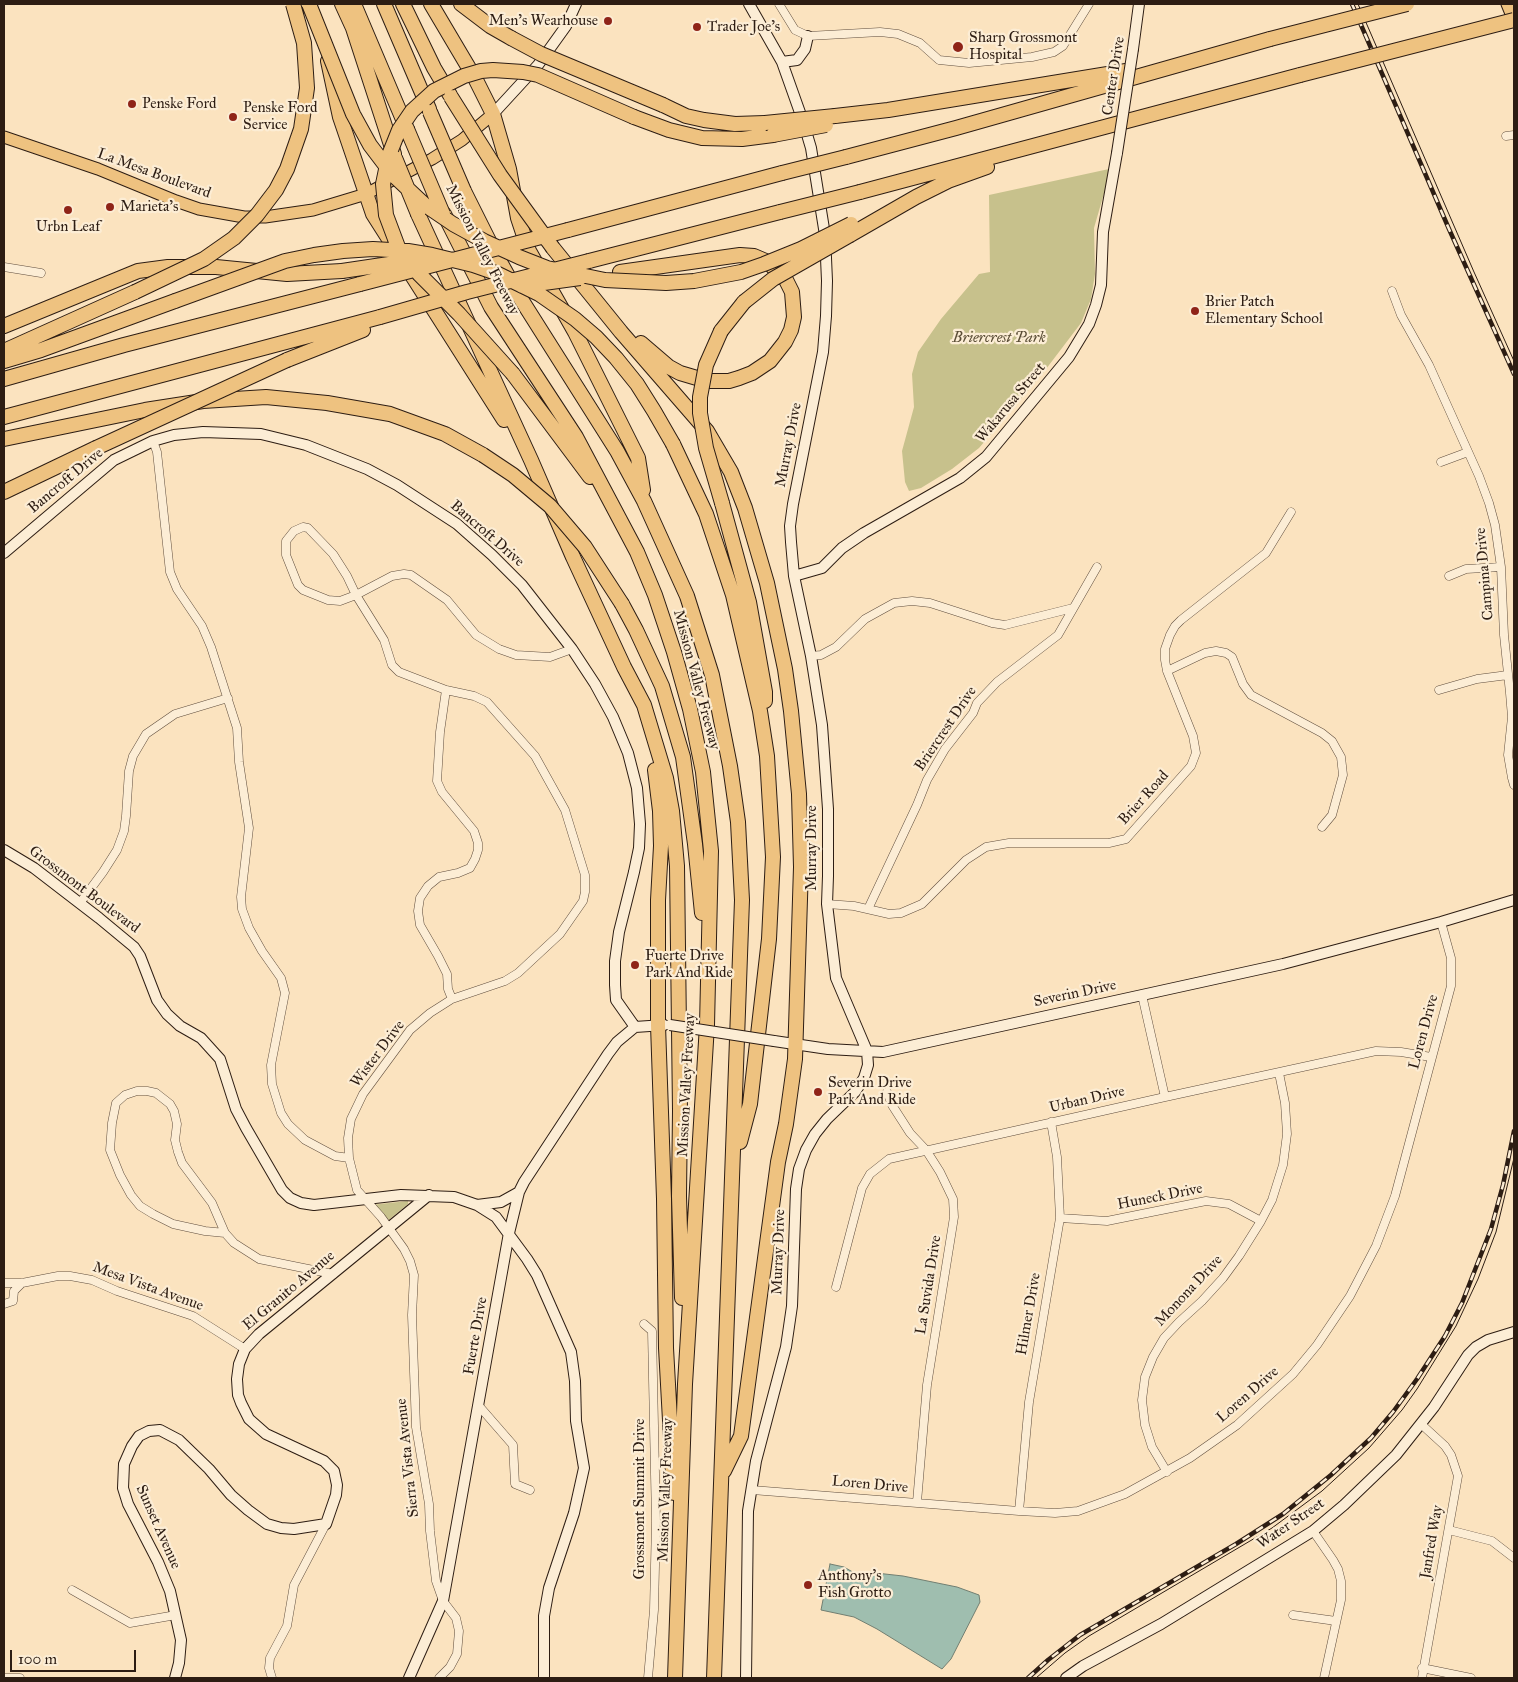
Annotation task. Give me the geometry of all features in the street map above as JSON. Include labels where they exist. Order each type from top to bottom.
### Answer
[{"type":"highway","points":[[4,351],[204,259],[234,238],[257,215],[276,190],[287,169],[306,109],[307,88],[304,43],[293,4]]},
{"type":"highway","points":[[309,4],[353,114],[370,145],[392,174],[425,205],[484,242],[519,258],[547,268],[605,280],[658,283],[694,281],[741,272],[850,229],[948,181],[1053,142]]},
{"type":"highway","points":[[317,4],[340,117],[373,214],[490,396],[543,491]]},
{"type":"highway","points":[[342,4],[396,158],[418,214],[624,667],[644,705],[658,749],[672,810],[676,843],[680,1111],[679,1196],[685,1384]]},
{"type":"highway","name":"Mission Valley Freeway","points":[[354,4],[444,214],[491,307],[576,437],[637,552],[655,595],[674,652],[690,709],[703,772],[711,851],[707,1025],[685,1384],[675,1678]]},
{"type":"highway","name":"Mission Valley Freeway","points":[[384,4],[464,191],[495,253],[519,296],[617,451],[644,501],[688,596],[712,675],[730,766],[738,822],[742,900],[734,1164],[729,1242],[714,1678]]},
{"type":"highway","points":[[402,4],[451,98],[500,175],[553,248],[621,332],[707,431],[716,445],[731,472],[746,508],[764,574],[785,669],[796,753],[799,794],[801,867],[796,1044],[741,1436],[721,1476]]},
{"type":"highway","points":[[431,4],[476,80],[493,114],[509,169],[518,218],[529,251],[575,332],[638,458],[644,501]]},
{"type":"highway","points":[[461,4],[485,23],[541,54],[686,116],[735,124],[836,119]]},
{"type":"highway","points":[[4,379],[124,345],[956,128],[1186,62],[1407,4]]},
{"type":"highway","points":[[4,417],[467,292],[1053,142],[1300,75],[1514,20]]},
{"type":"highway","points":[[615,511],[513,374],[419,274],[398,247],[386,216],[383,184],[388,155],[399,130],[412,111],[434,91],[464,76],[481,71],[523,72],[538,76],[669,130],[702,138],[742,139],[773,135],[836,119],[1186,62]]},
{"type":"highway","points":[[734,1164],[750,1104],[770,940],[773,857],[766,756],[765,692],[749,602],[706,448],[700,413],[700,396],[706,366],[721,331],[744,302],[773,279],[850,229]]},
{"type":"highway","points":[[4,361],[41,350],[258,270],[285,261],[314,255],[373,250],[432,254],[496,273],[539,294],[575,319],[616,358],[637,384],[673,444],[706,514],[733,595],[760,711],[766,756]]},
{"type":"highway","points":[[467,292],[543,284],[740,254],[754,256],[768,262],[786,280],[792,292],[794,306],[792,330],[778,352],[762,367],[739,378],[729,380],[707,380],[680,373],[669,367],[604,309]]},
{"type":"highway","points":[[4,326],[138,271],[168,267],[216,267],[287,274],[342,271],[418,259],[471,255]]},
{"type":"highway","points":[[4,492],[287,360],[364,329],[380,317]]},
{"type":"highway","points":[[4,439],[203,401],[266,397],[327,403],[390,414],[444,434],[483,455],[513,475],[550,506],[586,546],[622,604],[662,686],[683,757],[695,844],[708,971]]},
{"type":"highway","points":[[624,667],[652,748],[659,795],[661,846],[658,900],[664,1025],[666,1348],[679,1581]]},
{"type":"main road","name":"La Mesa Boulevard","points":[[4,137],[98,169],[176,201],[224,214],[244,217],[288,214],[322,208],[366,194],[432,159],[462,140],[493,114],[538,65],[566,26],[576,4]]},
{"type":"main road","name":"Murray Drive","points":[[746,1678],[748,1511],[756,1461],[786,1347],[792,1306],[796,1189],[799,1169],[806,1150],[815,1134],[827,1119],[855,1092],[864,1078],[868,1065],[867,1052],[836,978],[827,904],[828,809],[822,725],[811,656],[794,576],[791,542],[791,519],[822,352],[826,316],[827,281],[824,235],[811,148],[782,62],[749,4]]},
{"type":"main road","name":"Center Drive","points":[[1117,153],[1139,4]]},
{"type":"main road","points":[[1507,4],[1514,20]]},
{"type":"main road","points":[[782,62],[797,60],[805,49],[808,36]]},
{"type":"main road","name":"Wakarusa Street","points":[[794,576],[822,568],[842,548],[864,533],[960,478],[986,457],[1069,357],[1090,322],[1101,285],[1103,232],[1117,153]]},
{"type":"main road","name":"Bancroft Drive","points":[[4,553],[114,460],[153,441],[174,435],[203,432],[261,434],[306,445],[367,469],[397,485],[457,524],[522,585],[572,649],[614,717],[628,753],[638,788],[639,848],[619,932],[615,961],[615,985],[616,1000],[635,1027]]},
{"type":"main road","name":"Grossmont Boulevard","points":[[4,851],[34,868],[134,947],[140,956],[157,1000],[167,1014],[180,1026],[201,1038],[220,1059],[236,1109],[286,1194],[295,1201],[307,1205],[335,1204],[401,1195],[454,1197],[477,1204],[496,1216],[537,1275],[571,1352],[575,1381],[576,1421],[583,1456],[582,1482],[574,1513],[551,1581],[545,1609],[544,1678]]},
{"type":"main road","name":"Severin Drive","points":[[635,1027],[664,1025],[828,1049],[883,1052],[1283,964],[1441,922],[1514,900]]},
{"type":"main road","name":"Fuerte Drive","points":[[409,1678],[443,1601],[509,1233],[519,1192],[608,1054],[617,1042],[635,1027]]},
{"type":"main road","points":[[477,1204],[501,1202],[519,1192]]},
{"type":"main road","name":"El Granito Avenue","points":[[326,1524],[336,1494],[337,1485],[334,1471],[324,1461],[266,1434],[249,1419],[241,1403],[237,1386],[238,1371],[245,1349],[260,1334],[429,1196]]},
{"type":"main road","name":"Water Street","points":[[1066,1678],[1083,1666],[1161,1624],[1313,1531],[1344,1505],[1396,1455],[1434,1407],[1468,1355],[1476,1347],[1488,1340],[1514,1332]]},
{"type":"main road","name":"Sunset Avenue","points":[[175,1678],[179,1663],[181,1640],[170,1591],[158,1562],[128,1504],[123,1488],[124,1464],[139,1436],[149,1431],[160,1430],[179,1440],[231,1494],[267,1524],[294,1529],[326,1524]]},
{"type":"street","points":[[779,4],[795,30],[808,36],[880,32],[898,34],[920,43],[939,60],[969,63],[1032,57],[1054,52],[1063,46],[1089,4]]},
{"type":"street","points":[[1506,136],[1514,135]]},
{"type":"street","points":[[4,267],[42,273]]},
{"type":"street","name":"Campina Drive","points":[[1392,291],[1401,315],[1429,365],[1468,452],[1489,503],[1495,525],[1501,567],[1504,635],[1512,717],[1508,755],[1514,785]]},
{"type":"street","points":[[153,441],[157,452],[170,572],[177,589],[202,626],[211,647],[237,728],[238,762],[248,819],[247,851],[241,897],[242,908],[249,928],[262,951],[282,978],[284,988],[271,1065],[272,1084],[281,1113],[288,1124],[305,1140],[335,1156],[349,1158]]},
{"type":"street","points":[[1441,462],[1468,452]]},
{"type":"street","name":"Brier Road","points":[[827,904],[895,914],[907,912],[917,907],[966,860],[979,851],[994,845],[1009,843],[1109,843],[1126,839],[1191,766],[1196,753],[1194,736],[1167,671],[1165,660],[1165,649],[1175,626],[1266,553],[1291,512]]},
{"type":"street","name":"Wister Drive","points":[[356,595],[340,601],[328,600],[303,590],[298,585],[285,550],[290,534],[298,529],[308,528],[333,554],[384,640],[390,660],[395,668],[404,675],[446,690],[474,696],[487,702],[535,756],[565,810],[581,859],[586,883],[583,901],[564,929],[518,973],[505,981],[452,999],[430,1013],[410,1030],[363,1094],[351,1119],[348,1138],[349,1158],[354,1184],[364,1199],[389,1228]]},
{"type":"street","name":"Briercrest Drive","points":[[868,909],[927,780],[945,749],[973,713],[977,703],[997,682],[1058,635],[1097,567]]},
{"type":"street","points":[[1449,576],[1466,569],[1501,567]]},
{"type":"street","points":[[356,595],[392,576],[411,575],[446,600],[476,635],[499,649],[516,656],[550,657],[572,649]]},
{"type":"street","points":[[811,656],[821,656],[836,647],[865,619],[894,603],[912,601],[930,603],[992,623],[1005,625],[1073,608]]},
{"type":"street","points":[[1167,671],[1205,653],[1216,651],[1226,653],[1232,658],[1243,684],[1251,695],[1314,729],[1332,741],[1341,757],[1343,776],[1332,815],[1322,827]]},
{"type":"street","points":[[1439,690],[1477,679],[1508,675]]},
{"type":"street","points":[[446,690],[437,781],[442,792],[474,831],[478,850],[476,859],[470,868],[458,873],[438,877],[428,886],[420,898],[418,912],[420,926],[438,956],[446,974],[448,989],[452,999]]},
{"type":"street","points":[[80,903],[104,872],[117,850],[124,831],[129,771],[133,756],[146,734],[175,714],[228,698]]},
{"type":"street","name":"Loren Drive","points":[[752,1490],[1055,1513],[1087,1508],[1125,1494],[1190,1458],[1237,1425],[1293,1374],[1317,1345],[1338,1315],[1371,1256],[1391,1208],[1452,978],[1451,958],[1441,922]]},
{"type":"street","points":[[1142,995],[1165,1096]]},
{"type":"street","name":"Urban Drive","points":[[836,1287],[859,1196],[866,1180],[876,1168],[889,1159],[1165,1096],[1376,1051],[1401,1052],[1431,1057]]},
{"type":"street","name":"Monona Drive","points":[[1166,1472],[1152,1447],[1142,1412],[1143,1388],[1150,1364],[1158,1347],[1171,1330],[1223,1278],[1261,1221],[1272,1200],[1286,1150],[1287,1119],[1279,1073]]},
{"type":"street","points":[[225,1233],[173,1224],[140,1206],[135,1200],[120,1175],[110,1150],[112,1123],[116,1103],[120,1098],[131,1092],[147,1091],[156,1093],[170,1104],[174,1110],[177,1124],[175,1140],[180,1158],[212,1203],[225,1233],[234,1243],[259,1259],[333,1274]]},
{"type":"street","name":"La Suvida Drive","points":[[887,1092],[892,1106],[926,1150],[940,1172],[953,1199],[954,1216],[926,1384],[917,1502]]},
{"type":"street","name":"Hilmer Drive","points":[[1019,1511],[1028,1402],[1060,1218],[1057,1157],[1051,1122]]},
{"type":"street","name":"Huneck Drive","points":[[1060,1218],[1108,1220],[1206,1201],[1229,1204],[1261,1221]]},
{"type":"street","name":"Sierra Vista Avenue","points":[[389,1228],[408,1255],[414,1275],[412,1315],[416,1427],[429,1504],[436,1581],[443,1601],[456,1618],[460,1638],[454,1661],[439,1678]]},
{"type":"street","name":"Mesa Vista Avenue","points":[[4,1283],[22,1283],[58,1276],[92,1280],[117,1291],[193,1316],[245,1349]]},
{"type":"street","points":[[4,1304],[13,1301],[14,1291],[22,1283]]},
{"type":"street","name":"Grossmont Summit Drive","points":[[644,1324],[652,1331],[656,1522],[654,1610],[648,1678]]},
{"type":"street","points":[[479,1406],[513,1445],[515,1484],[530,1490]]},
{"type":"street","name":"Janfred Way","points":[[1421,1424],[1452,1455],[1458,1476],[1422,1668],[1422,1678]]},
{"type":"street","name":"El Granito Avenue","points":[[272,1678],[269,1668],[270,1658],[287,1626],[294,1585],[326,1524]]},
{"type":"street","points":[[1449,1530],[1492,1541],[1514,1558]]},
{"type":"street","points":[[1313,1531],[1333,1560],[1341,1581],[1341,1600],[1324,1678]]},
{"type":"street","points":[[72,1590],[130,1623],[176,1614]]},
{"type":"street","points":[[1293,1614],[1336,1621]]},
{"type":"street","points":[[1422,1668],[1471,1678]]},
{"type":"street","points":[[4,1678],[20,1678]]},
{"type":"green space","name":"Briercrest Park","points":[[1109,169],[1107,183],[1094,228],[1095,274],[1091,299],[1081,323],[1043,373],[979,448],[952,469],[921,488],[909,491],[905,482],[902,451],[914,407],[912,374],[918,352],[941,319],[979,274],[990,272],[989,195]]},
{"type":"green space","points":[[408,1201],[408,1204],[386,1222],[371,1205]]},
{"type":"shaded area","points":[[830,1564],[844,1567],[863,1578],[876,1573],[903,1576],[957,1587],[979,1595],[980,1602],[951,1659],[942,1669],[854,1617],[821,1610]]},
{"type":"tram line","points":[[1358,4],[1514,361]]},
{"type":"tram line","points":[[1036,1678],[1065,1653],[1089,1636],[1272,1528],[1322,1491],[1369,1448],[1402,1410],[1417,1389],[1456,1326],[1478,1279],[1496,1232],[1514,1158]]},
{"type":"railway","points":[[1352,4],[1514,374]]},
{"type":"railway","points":[[1028,1678],[1080,1635],[1236,1544],[1283,1514],[1331,1475],[1371,1438],[1417,1379],[1445,1336],[1462,1303],[1491,1229],[1503,1185],[1514,1131]]},
{"type":"place","name":"Men's Wearhouse","points":[[608,21]]},
{"type":"place","name":"Trader Joe's","points":[[697,27]]},
{"type":"place","name":"Sharp Grossmont Hospital","points":[[958,47]]},
{"type":"place","name":"Penske Ford","points":[[132,104]]},
{"type":"place","name":"Penske Ford Service","points":[[233,117]]},
{"type":"place","name":"Marieta's","points":[[110,207]]},
{"type":"place","name":"Urbn Leaf","points":[[68,210]]},
{"type":"place","name":"Brier Patch Elementary School","points":[[1195,311]]},
{"type":"place","name":"Fuerte Drive Park And Ride","points":[[635,965]]},
{"type":"place","name":"Severin Drive Park And Ride","points":[[818,1092]]},
{"type":"place","name":"Anthony's Fish Grotto","points":[[808,1585]]}]
